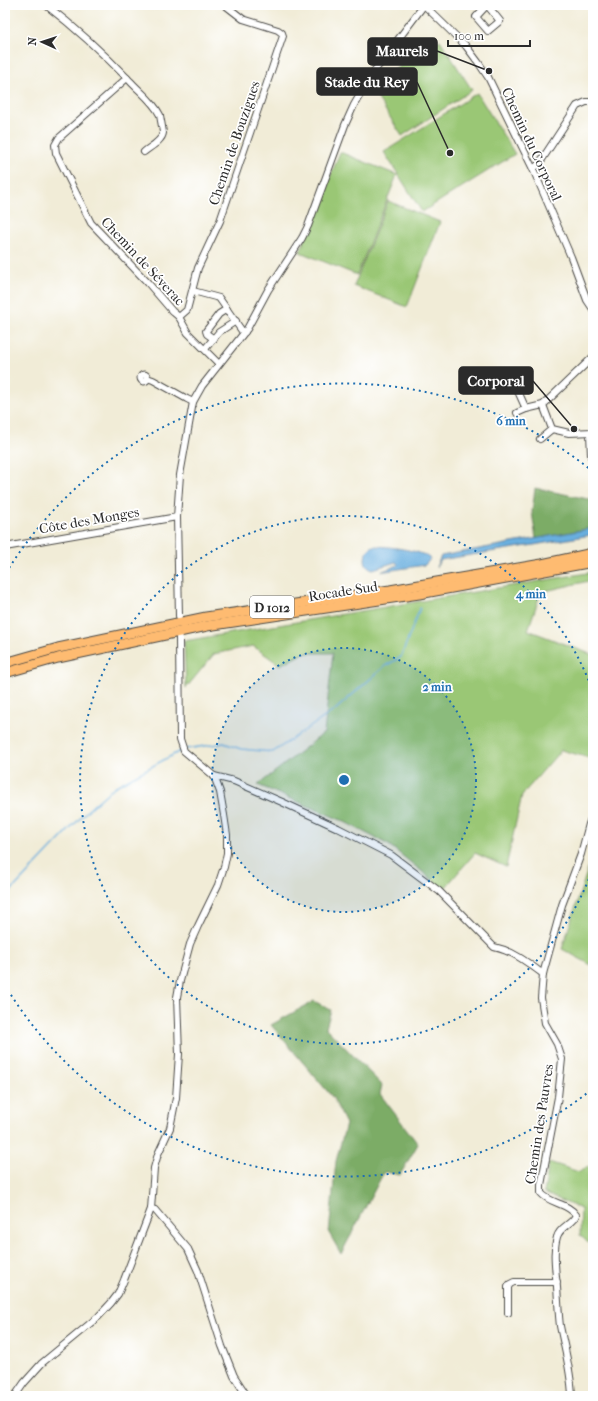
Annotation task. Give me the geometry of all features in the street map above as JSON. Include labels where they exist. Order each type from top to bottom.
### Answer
[{"type":"highway","name":"Rocade Sud","points":[[5,663],[58,648],[206,617],[390,590],[542,564],[593,553]]},
{"type":"highway","name":"Rocade Sud","points":[[5,673],[58,658],[207,626],[419,594],[593,562]]},
{"type":"street","points":[[46,5],[64,18],[122,71],[146,97],[161,117],[162,136],[144,152]]},
{"type":"street","name":"Chemin de Bouzigues","points":[[179,317],[187,310],[198,268],[220,221],[283,36],[278,30],[243,19],[225,5]]},
{"type":"street","points":[[179,616],[177,517],[180,476],[193,402],[202,386],[245,332],[268,290],[302,238],[308,226],[345,125],[363,89],[372,74],[424,5]]},
{"type":"street","name":"Chemin du Corporal","points":[[424,5],[459,38],[484,70],[533,169],[587,300],[593,309]]},
{"type":"street","name":"Chemin de Séverac","points":[[127,78],[59,138],[55,145],[56,153],[91,223],[179,317],[188,333],[219,364]]},
{"type":"street","points":[[533,169],[539,164],[577,106],[586,102],[593,102]]},
{"type":"street","points":[[193,291],[216,296],[222,301],[242,331],[245,332]]},
{"type":"street","points":[[214,340],[207,334],[206,331],[220,314],[227,309]]},
{"type":"street","points":[[205,350],[219,332],[236,321]]},
{"type":"street","points":[[517,413],[543,405],[592,361]]},
{"type":"street","points":[[147,378],[193,402]]},
{"type":"street","points":[[517,389],[526,409]]},
{"type":"street","points":[[543,405],[552,429]]},
{"type":"street","points":[[552,429],[569,433],[591,432],[591,456]]},
{"type":"street","points":[[540,439],[552,429]]},
{"type":"street","name":"Côte des Monges","points":[[5,547],[177,517]]},
{"type":"street","points":[[178,638],[180,739],[183,750],[214,776],[234,781],[282,802],[391,855],[440,891],[494,947],[505,949],[521,957],[543,974]]},
{"type":"street","points":[[15,1396],[24,1383],[42,1363],[98,1317],[111,1304],[118,1294],[124,1280],[151,1209],[154,1168],[158,1154],[170,1128],[177,1092],[179,1054],[177,997],[180,981],[193,938],[218,886],[227,853],[227,835],[224,815],[220,792],[214,776]]},
{"type":"street","name":"Chemin des Pauvres","points":[[572,1396],[571,1377],[560,1325],[555,1253],[557,1236],[562,1229],[573,1220],[576,1214],[572,1210],[543,1196],[540,1190],[558,1097],[562,1059],[557,1044],[545,1023],[541,998],[543,974],[562,905],[581,854],[593,813]]},
{"type":"street","points":[[151,1209],[155,1210],[188,1249],[198,1271],[222,1346],[234,1376],[247,1396]]},
{"type":"street","points":[[508,1313],[508,1287],[510,1284],[514,1282],[557,1282]]},
{"type":"green space","points":[[440,40],[472,90],[402,136],[370,86]]},
{"type":"green space","points":[[477,93],[515,154],[422,212],[384,152]]},
{"type":"green space","points":[[340,152],[397,175],[357,275],[300,252]]},
{"type":"green space","points":[[388,201],[440,222],[407,307],[354,286]]},
{"type":"green space","points":[[535,488],[593,500],[593,528],[536,539],[532,512]]},
{"type":"green space","points":[[593,572],[593,580],[541,592],[528,630],[593,655],[593,759],[561,750],[522,795],[506,867],[475,853],[444,889],[389,845],[341,820],[258,785],[324,733],[333,653],[304,653],[280,665],[253,646],[214,654],[186,688],[184,641]]},
{"type":"green space","points":[[593,853],[593,966],[562,949]]},
{"type":"green space","points":[[314,1001],[331,1010],[326,1028],[382,1085],[380,1094],[418,1144],[400,1175],[384,1172],[341,1254],[329,1233],[336,1161],[346,1124],[333,1098],[271,1025]]},
{"type":"green space","points":[[549,1162],[579,1172],[593,1164],[593,1244],[587,1242],[580,1235],[581,1209],[544,1193]]},
{"type":"water","points":[[593,528],[593,534],[591,535],[441,560],[436,567],[441,556]]},
{"type":"water","points":[[373,546],[412,551],[420,553],[430,559],[425,565],[380,572],[398,565],[396,562],[373,569],[369,567],[365,562],[365,558],[370,548]]},
{"type":"waterway","points":[[186,749],[224,743],[241,749],[273,752],[335,710],[385,666],[401,657],[420,608]]},
{"type":"waterway","points":[[5,897],[87,811],[114,787],[182,750]]},
{"type":"place","name":"Maurels","points":[[489,71]]},
{"type":"place","name":"Stade du Rey","points":[[450,153]]},
{"type":"place","name":"Corporal","points":[[574,429]]}]
